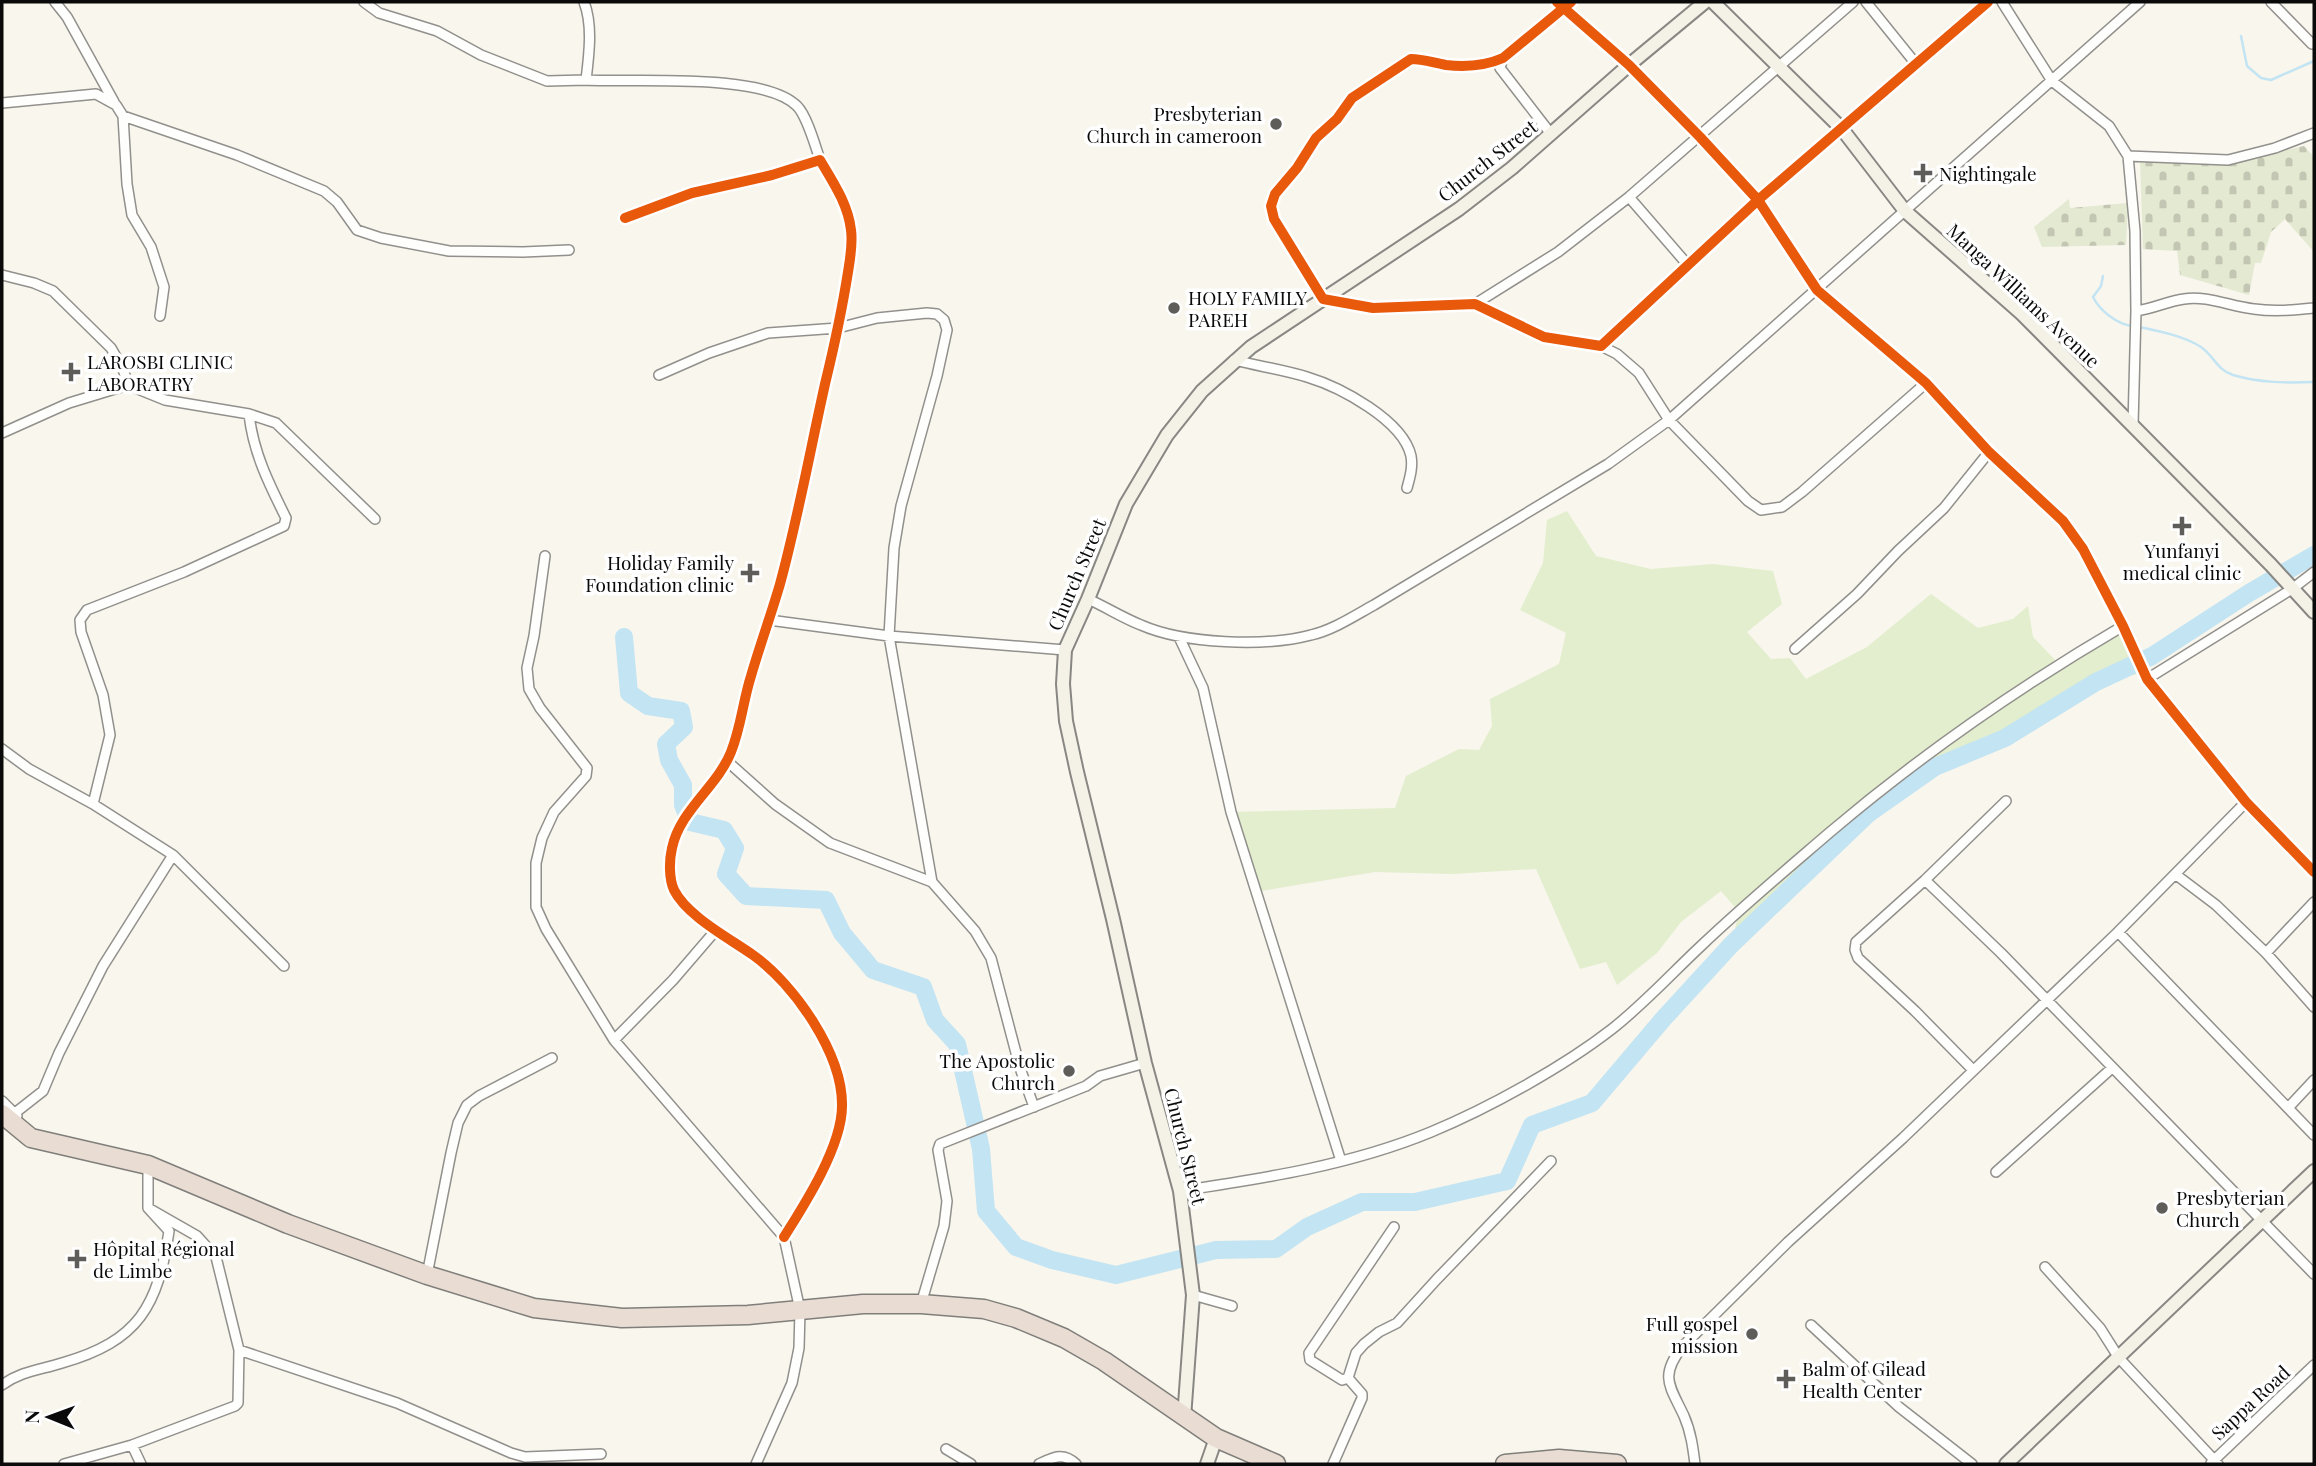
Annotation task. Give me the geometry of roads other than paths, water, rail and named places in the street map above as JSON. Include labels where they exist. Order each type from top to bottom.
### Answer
[{"type":"highway","points":[[8,1114],[31,1138],[148,1165],[288,1224],[427,1275],[534,1308],[622,1318],[684,1317],[863,1304],[984,1308],[1064,1338],[1104,1361],[1216,1438],[1276,1464]]},
{"type":"highway","points":[[1505,1464],[1559,1459],[1617,1464]]},
{"type":"main road","name":"Church Street","points":[[1184,1418],[1193,1295],[1192,1270],[1180,1191],[1145,1063],[1066,722],[1063,684],[1065,650],[1126,504],[1167,435],[1202,391],[1234,360],[1459,209],[1512,169],[1705,2]]},
{"type":"main road","name":"Manga Williams Avenue","points":[[1713,2],[1842,129],[1905,211],[2022,314],[2271,565],[2314,612]]},
{"type":"main road","points":[[2006,1464],[2314,1171]]},
{"type":"main road","points":[[1207,1464],[1216,1438]]},
{"type":"street","points":[[55,2],[67,17],[123,116],[127,184],[132,215],[151,247],[164,287],[160,316]]},
{"type":"street","points":[[364,2],[379,13],[437,31],[481,55],[548,81],[716,82],[766,90],[797,106],[813,137],[820,160],[848,208],[852,233],[838,328],[789,546],[769,620],[727,761],[677,830],[671,850],[670,869],[674,889],[685,904],[716,930],[756,957],[787,987],[807,1013],[827,1048],[839,1083],[842,1107],[833,1143],[818,1179],[784,1237]]},
{"type":"street","points":[[584,2],[588,13],[589,56],[586,80]]},
{"type":"street","points":[[1571,2],[1560,5],[1503,58],[1492,62],[1446,65],[1411,59],[1352,98],[1337,119],[1316,138],[1297,168],[1275,194],[1271,206],[1274,219],[1323,299],[1373,308],[1475,304],[1544,337],[1601,346],[1617,354],[1639,373],[1670,420],[1748,501],[1761,510],[1782,507],[1802,492],[1926,383]]},
{"type":"street","points":[[1475,304],[1558,253],[1629,197],[1853,2]]},
{"type":"street","points":[[1866,2],[1916,64]]},
{"type":"street","points":[[1601,346],[1758,200],[1988,2]]},
{"type":"street","points":[[2002,2],[2052,81],[2109,126],[2129,156],[2135,231],[2137,321],[2133,425]]},
{"type":"street","points":[[1088,599],[1142,626],[1179,637],[1227,641],[1270,640],[1310,636],[1337,625],[1440,567],[1608,464],[1670,420],[2140,2]]},
{"type":"street","points":[[2271,2],[2312,44]]},
{"type":"street","points":[[1560,5],[1629,65],[1758,200],[1817,290],[1926,383],[1989,452],[2063,520],[2083,549],[2123,626],[2145,676],[2246,802],[2314,872]]},
{"type":"street","points":[[1503,58],[1500,68],[1551,134]]},
{"type":"street","points":[[2,103],[96,94],[116,105]]},
{"type":"street","points":[[123,116],[237,155],[324,191],[337,202],[357,230],[381,238],[449,251],[569,250]]},
{"type":"street","points":[[2129,156],[2228,160],[2275,148],[2314,133]]},
{"type":"street","points":[[625,218],[692,192],[772,175],[820,160]]},
{"type":"street","points":[[1629,197],[1687,264]]},
{"type":"street","points":[[2,275],[53,290],[111,348],[123,369],[128,385]]},
{"type":"street","points":[[2137,321],[2154,308],[2185,298],[2275,311],[2314,308]]},
{"type":"street","points":[[659,375],[709,353],[768,333],[838,328],[877,318],[927,313],[937,314],[944,320],[947,330],[937,376],[901,506],[894,548],[889,636],[932,882]]},
{"type":"street","points":[[1234,360],[1309,378],[1335,388],[1394,426],[1404,439],[1411,456],[1412,472],[1407,488]]},
{"type":"street","points":[[2,433],[69,404],[128,385],[164,400],[249,414],[276,423],[375,519]]},
{"type":"street","points":[[93,804],[110,735],[103,695],[81,632],[80,620],[87,610],[207,562],[284,526],[286,518],[254,447],[249,414]]},
{"type":"street","points":[[1795,649],[1857,594],[1898,551],[1932,521],[1954,498],[1989,452]]},
{"type":"street","points":[[545,556],[527,668],[529,689],[540,708],[587,768],[586,776],[554,813],[542,838],[536,863],[536,906],[545,929],[614,1040],[784,1237],[800,1310],[799,1348],[792,1383],[756,1464]]},
{"type":"street","points":[[2145,676],[2314,572]]},
{"type":"street","points":[[769,620],[889,636],[1065,650]]},
{"type":"street","points":[[1180,1191],[1291,1174],[1391,1147],[1490,1103],[1580,1051],[1613,1028],[1727,922],[1930,750],[2059,664],[2123,626]]},
{"type":"street","points":[[1179,637],[1203,688],[1231,812],[1342,1161]]},
{"type":"street","points":[[2,748],[29,769],[93,804],[173,855],[284,965]]},
{"type":"street","points":[[727,761],[775,804],[830,843],[932,882],[975,931],[991,958],[1013,1044],[1034,1107]]},
{"type":"street","points":[[1973,1070],[1858,958],[1855,950],[1856,942],[1925,880],[2006,800]]},
{"type":"street","points":[[1695,1464],[1691,1436],[1669,1388],[1668,1373],[1672,1359],[1788,1242],[1903,1138],[2118,932],[2246,802]]},
{"type":"street","points":[[2,1101],[8,1114],[43,1091],[103,966],[173,855]]},
{"type":"street","points":[[2175,874],[2216,905],[2266,953],[2314,1007]]},
{"type":"street","points":[[1925,880],[1977,928],[2314,1274]]},
{"type":"street","points":[[2266,953],[2314,902]]},
{"type":"street","points":[[614,1040],[673,980],[716,930]]},
{"type":"street","points":[[2118,932],[2314,1135]]},
{"type":"street","points":[[427,1275],[453,1143],[458,1123],[467,1105],[552,1058]]},
{"type":"street","points":[[921,1304],[946,1214],[944,1176],[938,1150],[940,1144],[1086,1086],[1100,1076],[1145,1063]]},
{"type":"street","points":[[1996,1172],[2112,1068]]},
{"type":"street","points":[[2288,1108],[2314,1080]]},
{"type":"street","points":[[1348,1378],[1356,1353],[1364,1344],[1397,1322],[1551,1161]]},
{"type":"street","points":[[2,1385],[15,1376],[91,1354],[124,1335],[140,1320],[155,1295],[169,1231],[148,1208],[148,1165]]},
{"type":"street","points":[[64,1464],[132,1445],[235,1406],[239,1396],[239,1350],[216,1257],[197,1236],[148,1208]]},
{"type":"street","points":[[1348,1378],[1342,1380],[1310,1360],[1309,1353],[1394,1227]]},
{"type":"street","points":[[2045,1267],[2100,1328],[2119,1358],[2214,1463]]},
{"type":"street","points":[[1193,1295],[1232,1306]]},
{"type":"street","points":[[1811,1325],[1899,1407],[1972,1464]]},
{"type":"street","points":[[239,1350],[397,1403],[511,1453],[525,1457],[601,1454]]},
{"type":"street","name":"Sappa Road","points":[[2214,1463],[2314,1365]]},
{"type":"street","points":[[1333,1464],[1362,1398],[1362,1394],[1348,1378]]},
{"type":"street","points":[[132,1445],[141,1464]]},
{"type":"street","points":[[946,1449],[971,1464]]},
{"type":"street","points":[[1039,1464],[1054,1456],[1061,1456],[1076,1464]]},
{"type":"waterway","points":[[2241,36],[2247,66],[2261,78],[2271,80],[2314,61]]},
{"type":"waterway","points":[[2103,276],[2101,286],[2093,297],[2110,316],[2132,326]]},
{"type":"waterway","points":[[2139,327],[2171,334],[2194,343],[2223,370],[2233,375],[2273,382],[2314,382]]},
{"type":"waterway","points":[[624,637],[629,693],[648,706],[681,711],[684,727],[666,744],[669,760],[683,785],[683,805],[690,822],[724,830],[735,848],[726,874],[746,896],[826,900],[842,933],[873,970],[923,987],[935,1020],[957,1044],[981,1149],[986,1211],[1016,1247],[1052,1260],[1116,1275],[1216,1250],[1276,1249],[1307,1227],[1362,1202],[1415,1202],[1507,1181],[1532,1125],[1592,1103],[1731,945],[1868,814],[1935,767],[2005,738],[2096,682],[2152,656],[2249,593],[2314,555]]},
{"type":"place","name":"Presbyterian Church in cameroon","points":[[1276,124]]},
{"type":"place","name":"Nightingale","points":[[1923,173]]},
{"type":"place","name":"HOLY FAMILY PAREH","points":[[1174,308]]},
{"type":"place","name":"LAROSBI CLINIC LABORATRY","points":[[71,372]]},
{"type":"place","name":"Yunfanyi medical clinic","points":[[2182,526]]},
{"type":"place","name":"Holiday Family Foundation clinic","points":[[750,573]]},
{"type":"place","name":"The Apostolic Church","points":[[1069,1071]]},
{"type":"place","name":"Presbyterian Church","points":[[2162,1208]]},
{"type":"place","name":"Hôpital Régional de Limbe","points":[[77,1259]]},
{"type":"place","name":"Full gospel mission","points":[[1752,1334]]},
{"type":"place","name":"Balm of Gilead Health Center","points":[[1786,1379]]}]
